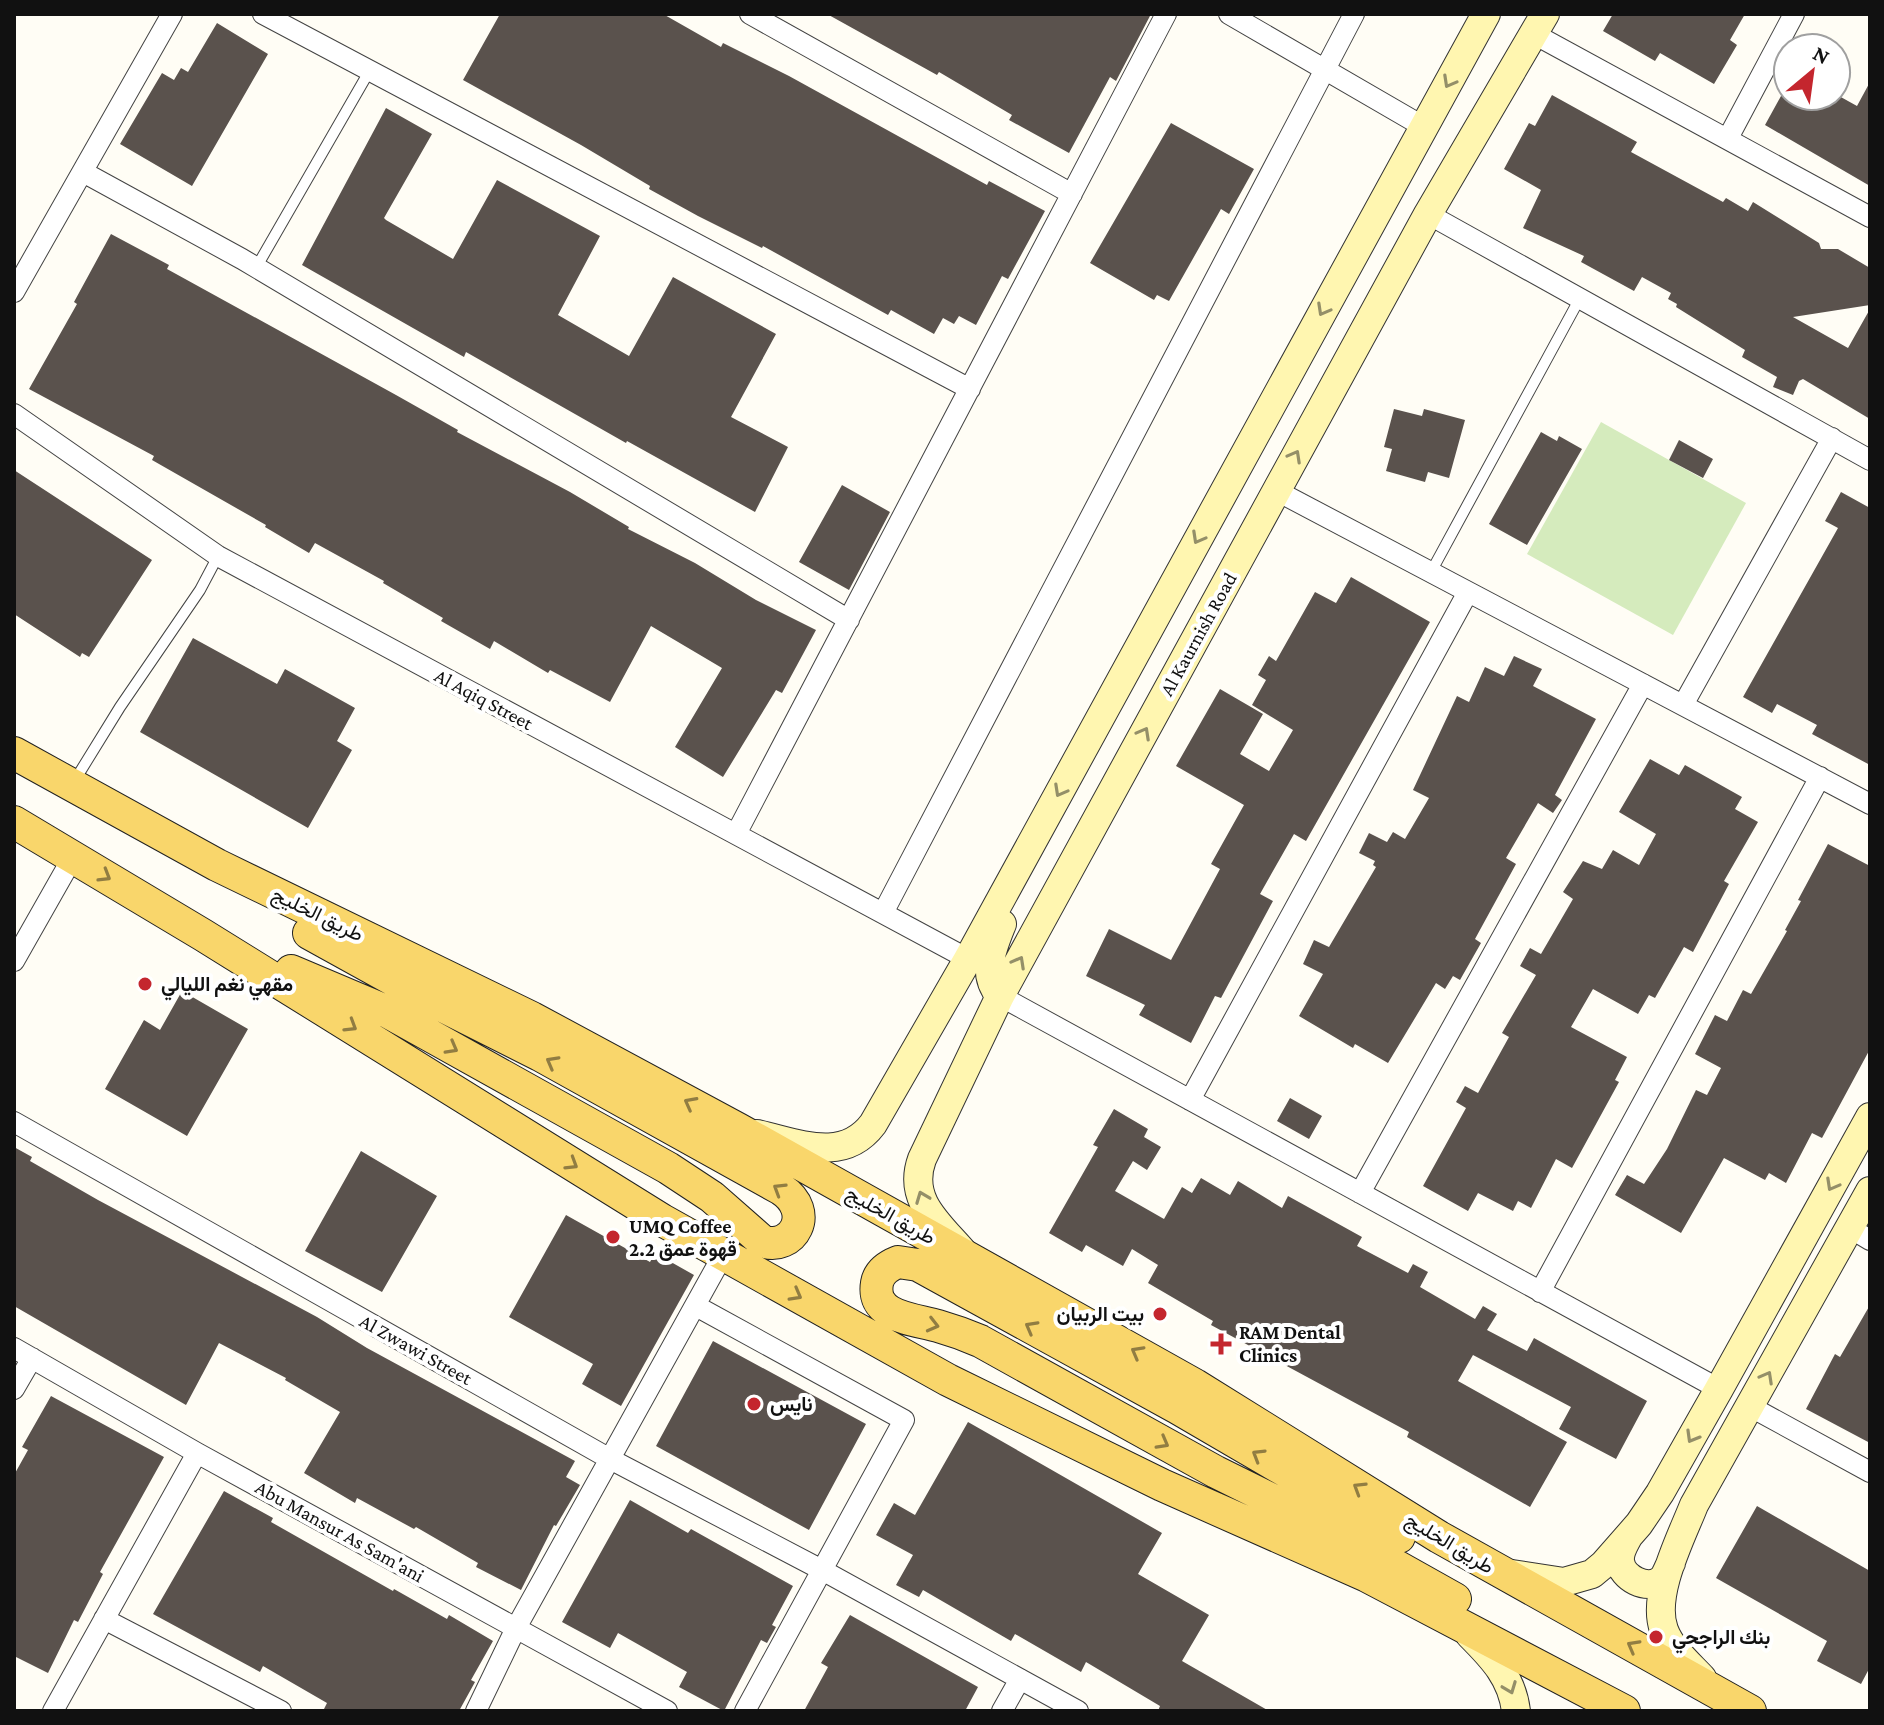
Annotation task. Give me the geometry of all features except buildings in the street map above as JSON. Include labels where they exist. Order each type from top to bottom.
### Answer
[{"type":"main road","name":"طريق الخليج","points":[[14,753],[285,899],[532,1018],[738,1129],[1195,1385],[1382,1503],[1577,1616],[1750,1711]]},
{"type":"main road","points":[[138,821],[274,913],[423,996],[540,1055],[781,1189],[789,1194],[799,1209],[797,1224],[786,1239],[770,1244],[762,1241],[712,1197],[668,1168],[388,1012],[203,935]]},
{"type":"main road","points":[[14,822],[723,1255],[1021,1418],[1162,1485],[1355,1570],[1618,1708]]},
{"type":"main road","points":[[1577,1616],[1454,1567],[1341,1505],[1176,1407],[918,1265],[898,1262],[882,1271],[878,1280],[878,1296],[881,1305],[889,1312],[980,1341],[1216,1472],[1323,1525],[1519,1635],[1618,1708]]},
{"type":"street","points":[[14,292],[172,14]]},
{"type":"street","points":[[263,14],[970,389]]},
{"type":"street","points":[[750,14],[1072,194]]},
{"type":"street","points":[[736,834],[1166,14]]},
{"type":"street","points":[[1229,14],[1445,141],[1446,153],[1386,268],[1375,310]]},
{"type":"street","points":[[883,913],[1354,14]]},
{"type":"street","points":[[738,1129],[824,1149],[847,1146],[865,1135],[968,959],[1486,14]]},
{"type":"street","points":[[1728,138],[1794,14]]},
{"type":"street","points":[[1540,24],[1728,138],[1870,217]]},
{"type":"street","name":"Al Kaurnish Road","points":[[969,1259],[927,1209],[917,1185],[917,1174],[1000,996],[1428,214],[1540,24]]},
{"type":"street","points":[[83,172],[256,268],[849,620]]},
{"type":"street","points":[[1428,214],[1870,460]]},
{"type":"street","name":"Al Aqiq Street","points":[[14,414],[218,556],[968,959]]},
{"type":"street","points":[[1683,705],[1832,438]]},
{"type":"street","points":[[1277,491],[1870,804]]},
{"type":"street","points":[[1190,1100],[1468,592]]},
{"type":"street","points":[[1360,1193],[1643,684]]},
{"type":"street","points":[[1540,1292],[1820,777]]},
{"type":"street","points":[[1037,833],[998,935],[987,973],[1000,996],[1719,1389]]},
{"type":"street","points":[[14,961],[73,857]]},
{"type":"street","points":[[1500,1572],[1556,1581],[1578,1579],[1592,1574],[1604,1564],[1631,1533],[1660,1493],[1870,1117]]},
{"type":"street","name":"Al Zwawi Street","points":[[14,1122],[610,1459],[822,1570],[1078,1711]]},
{"type":"street","points":[[1713,1691],[1664,1632],[1660,1600],[1694,1505],[1751,1407],[1860,1234],[1870,1191]]},
{"type":"street","points":[[476,1711],[516,1628],[723,1255]]},
{"type":"street","points":[[696,1306],[904,1420],[745,1711]]},
{"type":"street","points":[[14,1389],[23,1353]]},
{"type":"street","name":"Abu Mansur As Sam'ani","points":[[23,1353],[197,1453],[667,1711]]},
{"type":"street","points":[[1751,1407],[1870,1472]]},
{"type":"street","points":[[53,1711],[197,1453]]},
{"type":"street","points":[[1631,1533],[1620,1559],[1622,1568],[1633,1579],[1646,1584],[1661,1579],[1674,1556]]},
{"type":"street","points":[[104,1619],[281,1711]]},
{"type":"street","points":[[1461,1626],[1502,1669],[1516,1711]]},
{"type":"street","points":[[1002,1711],[1020,1679]]},
{"type":"lane","points":[[256,268],[370,70]]},
{"type":"lane","points":[[1431,572],[1580,298]]},
{"type":"lane","points":[[72,784],[200,590],[218,556]]},
{"type":"green space","points":[[1601,422],[1746,503],[1673,635],[1527,554]]},
{"type":"place","name":"مقهي نغم الليالي","points":[[145,984]]},
{"type":"place","name":"UMQ Coffee 2.2 قهوة عمق","points":[[613,1237]]},
{"type":"place","name":"بيت الربيان","points":[[1160,1314]]},
{"type":"place","name":"RAM Dental Clinics","points":[[1221,1344]]},
{"type":"place","name":"نايس","points":[[754,1404]]},
{"type":"place","name":"بنك الراجحي","points":[[1656,1637]]}]
